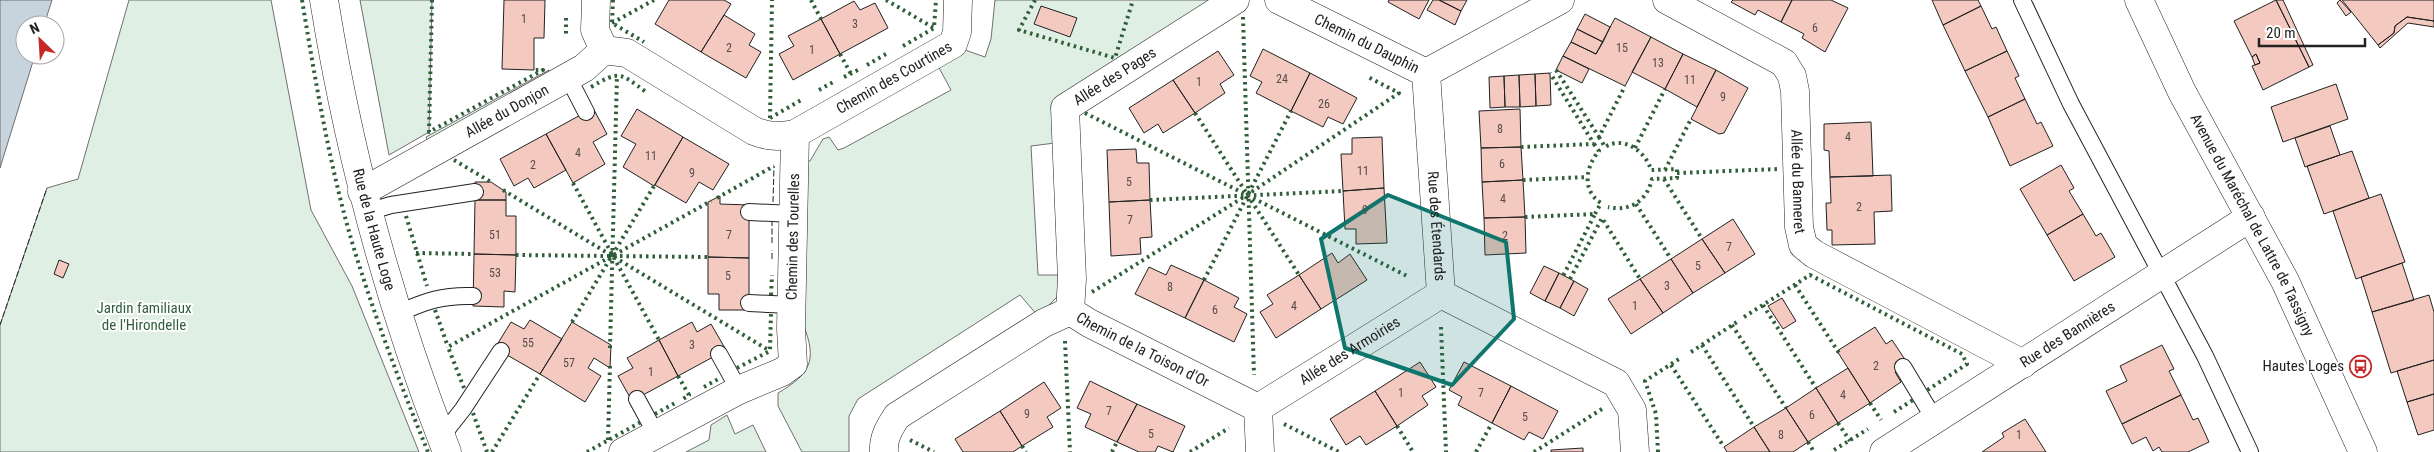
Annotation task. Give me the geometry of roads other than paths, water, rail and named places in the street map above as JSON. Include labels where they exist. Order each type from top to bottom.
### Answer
[{"type":"street","name":"Rue de la Haute Loge","points":[[324,0],[338,82],[365,202],[417,374],[444,445]]},
{"type":"street","points":[[596,0],[595,30],[604,50],[627,53],[754,131],[768,136],[781,137],[795,134]]},
{"type":"street","name":"Chemin des Courtines","points":[[795,134],[940,54],[953,44],[957,32],[958,0]]},
{"type":"street","name":"Allée des Pages","points":[[1070,311],[1072,279],[1065,108],[1235,0]]},
{"type":"street","name":"Chemin du Dauphin","points":[[1279,0],[1426,73]]},
{"type":"street","points":[[1426,73],[1560,0]]},
{"type":"street","name":"Allée du Banneret","points":[[1667,0],[1784,63],[1792,76],[1795,91],[1799,227],[1803,245],[1814,254],[2022,364]]},
{"type":"street","name":"Avenue du Maréchal de Lattre de Tassigny","points":[[2139,0],[2182,92],[2292,296],[2363,452]]},
{"type":"street","name":"Allée du Donjon","points":[[365,202],[584,68],[604,50]]},
{"type":"street","name":"Rue des Étendards","points":[[1426,73],[1441,294],[1616,383],[1632,410],[1635,452]]},
{"type":"street","name":"Chemin des Tourelles","points":[[623,452],[739,390],[782,372],[794,364],[791,305],[795,134]]},
{"type":"street","name":"Rue des Bannières","points":[[1894,449],[1935,420],[2251,217]]},
{"type":"street","name":"Allée des Armoiries","points":[[1258,408],[1441,294]]},
{"type":"street","name":"Chemin de la Toison d'Or","points":[[884,452],[886,436],[896,416],[1044,323],[1070,311],[1088,323],[1258,408]]},
{"type":"street","points":[[1258,408],[1260,452]]},
{"type":"lane","points":[[2022,0],[2071,104],[2205,356],[2250,452]]},
{"type":"lane","points":[[568,77],[586,112]]},
{"type":"lane","points":[[365,202],[391,204],[475,192]]},
{"type":"lane","points":[[749,212],[793,214]]},
{"type":"lane","points":[[398,314],[426,301],[449,296],[473,296]]},
{"type":"lane","points":[[749,303],[791,305]]},
{"type":"lane","points":[[444,445],[464,409],[501,351]]},
{"type":"lane","points":[[719,354],[739,390]]},
{"type":"lane","points":[[1902,367],[1935,420]]},
{"type":"lane","points":[[637,399],[656,434]]},
{"type":"place","name":"Hautes Loges","points":[[2360,366]]},
{"type":"park label","name":"Jardin familiaux de l'Hirondelle","points":[[144,316]]}]
